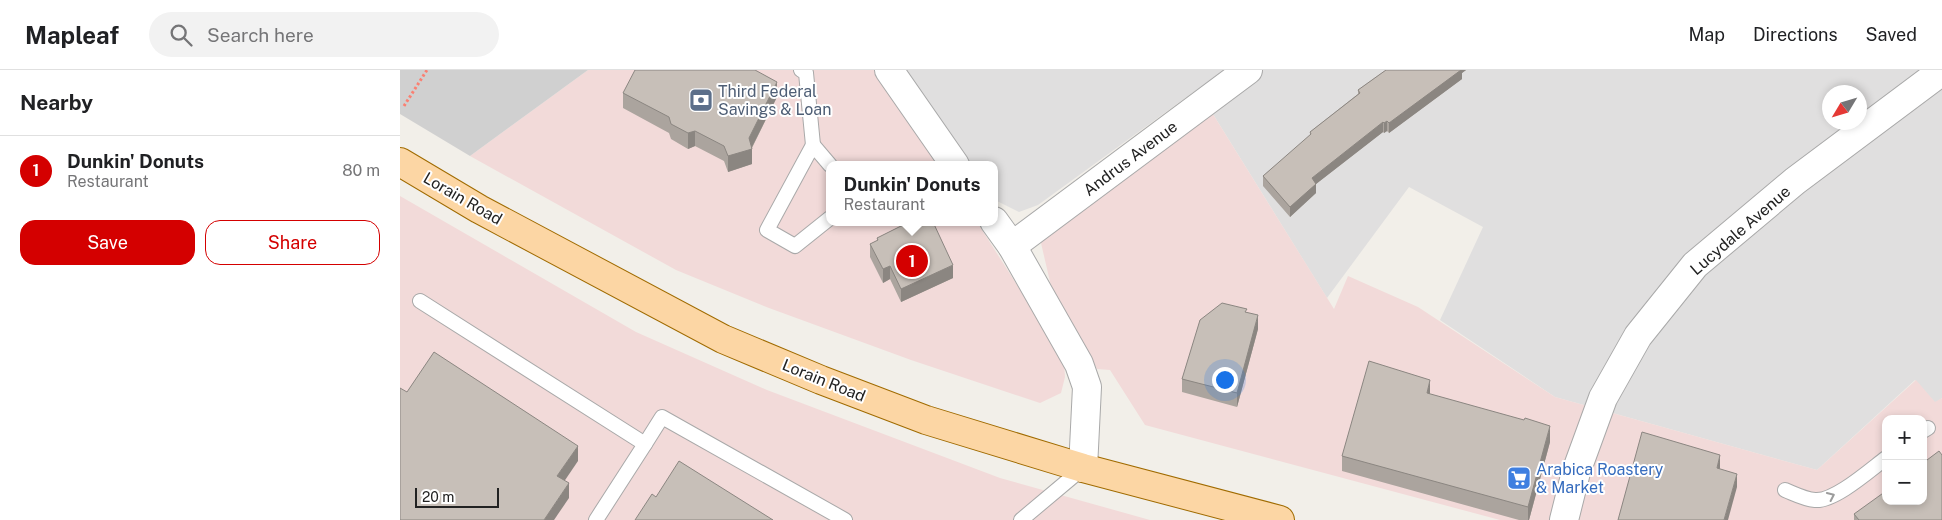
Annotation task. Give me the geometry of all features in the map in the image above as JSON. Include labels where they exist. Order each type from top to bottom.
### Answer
[{"type":"main road","name":"Lorain Road","points":[[400,162],[479,209],[723,339],[821,380],[926,420],[1083,468],[1280,520]]},
{"type":"street","points":[[889,70],[952,161]]},
{"type":"street","name":"Andrus Avenue","points":[[1012,246],[1248,70]]},
{"type":"street","name":"Lucydale Avenue","points":[[1564,520],[1576,472],[1603,398],[1638,336],[1695,265],[1795,181],[1942,71]]},
{"type":"street","points":[[997,226],[1012,246],[1072,352],[1086,387],[1083,468]]},
{"type":"lane","points":[[802,70],[806,73],[813,145],[768,230],[795,246],[826,221]]},
{"type":"lane","points":[[813,145],[827,161]]},
{"type":"lane","points":[[420,301],[645,444]]},
{"type":"lane","points":[[596,520],[662,417],[845,520]]},
{"type":"lane","points":[[1785,490],[1817,501],[1831,498],[1883,460]]},
{"type":"lane","points":[[1021,520],[1083,468]]},
{"type":"path","points":[[404,106],[427,70]]},
{"type":"shaded area","points":[[400,70],[588,70],[470,156],[400,114]]},
{"type":"shaded area","points":[[588,70],[879,70],[937,161],[826,161],[826,226],[980,226],[1057,348],[1064,363],[1065,377],[1061,393],[1040,403],[911,360],[769,308],[676,270],[470,156]]},
{"type":"shaded area","points":[[906,70],[1942,70],[1942,398],[1935,403],[1915,380],[1817,470],[1555,397],[1440,320],[1483,227],[1409,187],[1327,298],[1211,111],[1199,88],[1038,205],[1019,212],[998,202],[998,161],[969,161]]},
{"type":"shaded area","points":[[1211,111],[1334,309],[1348,276],[1418,307],[1555,397],[1817,470],[1916,380],[1935,402],[1942,398],[1942,520],[1500,520],[1145,425],[1110,370],[1097,369],[1051,286],[1041,243],[1075,208]]},
{"type":"shaded area","points":[[400,196],[636,332],[767,390],[1000,478],[1150,520],[400,520]]},
{"type":"building","points":[[635,70],[755,70],[777,82],[749,138],[752,149],[728,156],[724,146],[695,131],[688,133],[671,124],[669,117],[623,93]]},
{"type":"building","points":[[1386,70],[1461,70],[1389,123],[1387,121],[1383,122],[1312,178],[1316,184],[1290,207],[1263,176],[1311,134],[1310,132],[1360,93],[1358,90]]},
{"type":"building","points":[[901,226],[935,226],[953,265],[901,289],[890,266],[883,269],[870,244],[878,240],[877,238]]},
{"type":"building","points":[[1222,303],[1247,309],[1245,312],[1258,315],[1237,393],[1182,379],[1200,320]]},
{"type":"building","points":[[434,352],[578,446],[557,476],[569,483],[544,520],[400,520],[400,388],[407,392]]},
{"type":"building","points":[[1369,361],[1430,380],[1427,393],[1550,426],[1528,507],[1342,456]]},
{"type":"building","points":[[1642,432],[1720,455],[1717,468],[1737,474],[1724,520],[1618,520]]},
{"type":"building","points":[[1939,451],[1942,455],[1942,520],[1859,520],[1854,514],[1882,494],[1882,505],[1927,505],[1927,460]]},
{"type":"building","points":[[679,461],[773,520],[635,520],[652,494],[656,497]]},
{"type":"place","name":"Third Federal Savings & Loan","points":[[701,100]]},
{"type":"place","name":"Dunkin' Donuts","points":[[912,261]]},
{"type":"place","name":"Arabica Roastery & Market","points":[[1519,478]]}]
